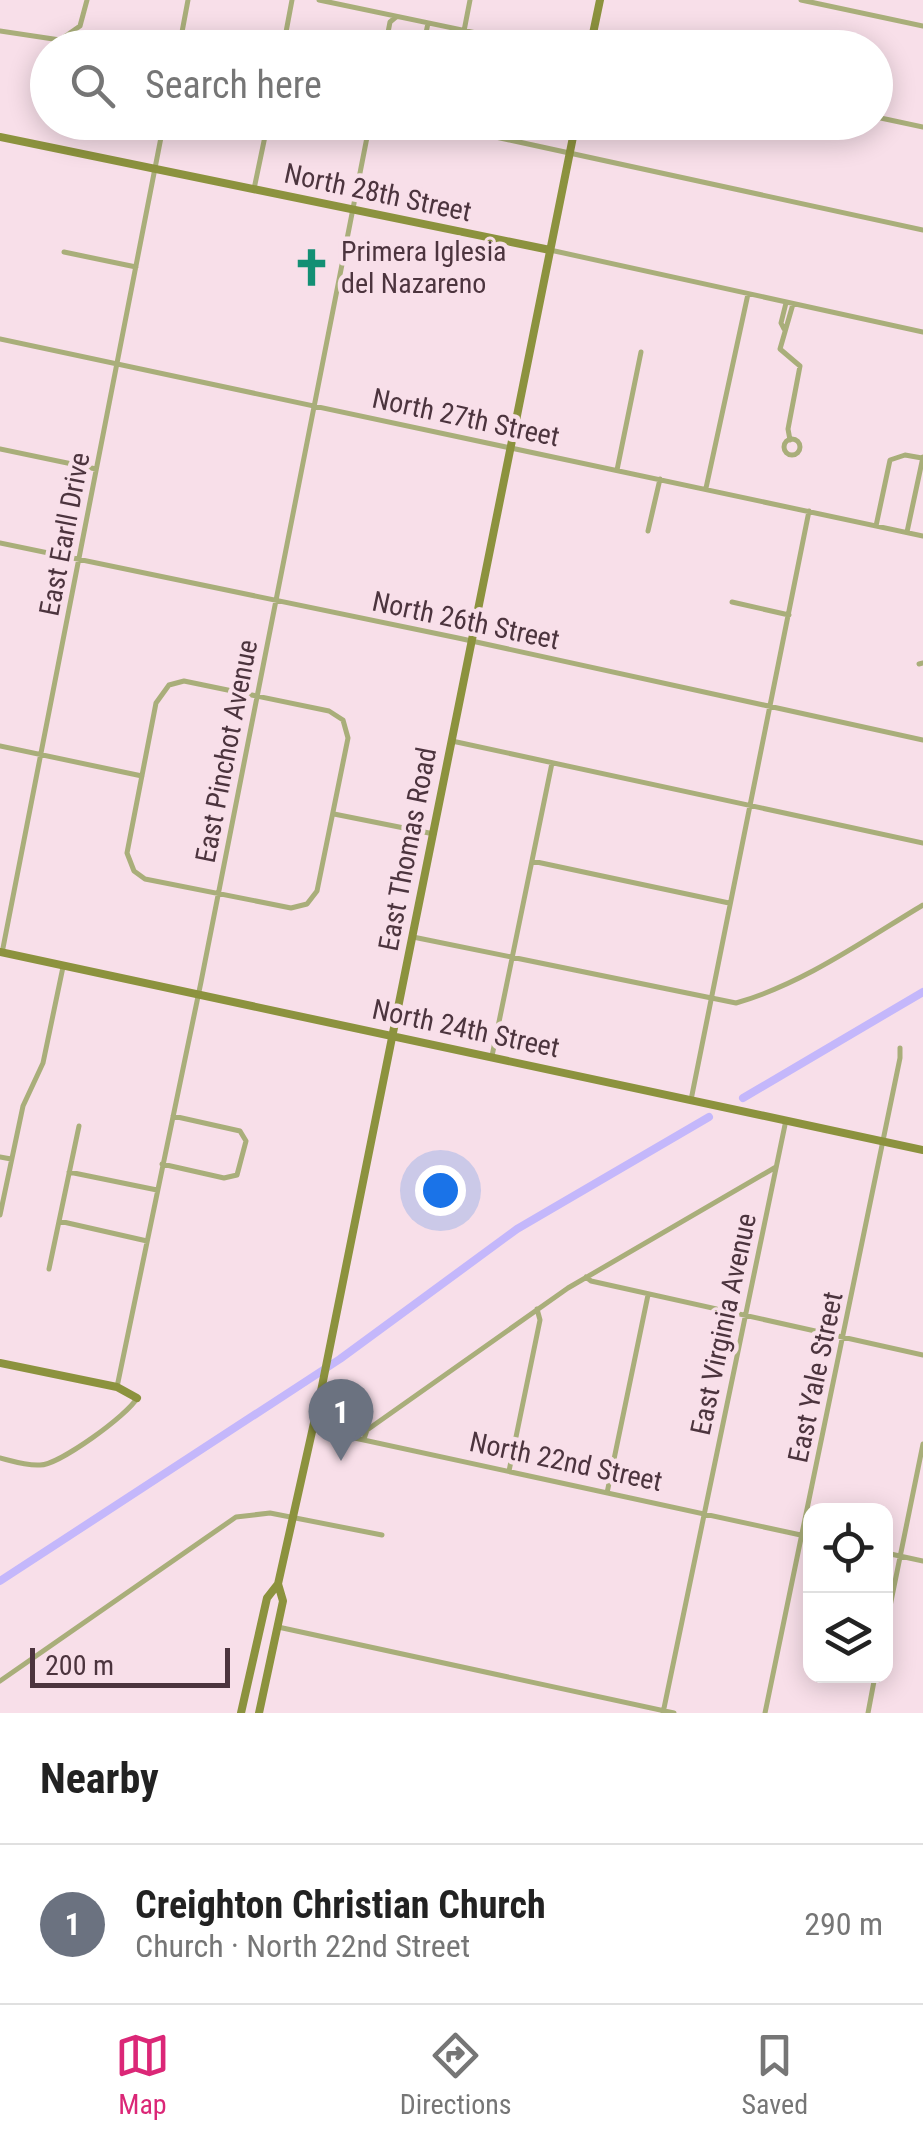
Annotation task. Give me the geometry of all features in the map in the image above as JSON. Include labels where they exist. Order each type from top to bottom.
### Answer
[{"type":"main road","points":[[594,30],[600,0]]},
{"type":"main road","name":"North 28th Street","points":[[0,137],[550,250]]},
{"type":"main road","name":"East Thomas Road","points":[[237,1713],[267,1598],[278,1584],[323,1381],[573,140]]},
{"type":"main road","name":"North 24th Street","points":[[1,952],[923,1150]]},
{"type":"main road","points":[[0,1362],[117,1387],[138,1398]]},
{"type":"main road","name":"East Thomas Road","points":[[262,1713],[283,1601],[278,1584]]},
{"type":"street","points":[[76,30],[87,0]]},
{"type":"street","points":[[182,30],[188,0]]},
{"type":"street","points":[[286,30],[292,0]]},
{"type":"street","points":[[319,0],[353,4],[460,30]]},
{"type":"street","points":[[464,30],[470,0]]},
{"type":"street","points":[[805,0],[923,26]]},
{"type":"street","points":[[388,30],[396,17]]},
{"type":"street","points":[[427,30],[428,23]]},
{"type":"street","points":[[0,31],[30,36]]},
{"type":"street","points":[[893,121],[923,127]]},
{"type":"street","name":"East Earll Drive","points":[[1,952],[160,140]]},
{"type":"street","points":[[254,189],[264,140]]},
{"type":"street","name":"East Pinchot Avenue","points":[[117,1387],[366,140]]},
{"type":"street","points":[[507,140],[923,230]]},
{"type":"street","name":"North 28th Street","points":[[550,250],[923,332]]},
{"type":"street","points":[[64,252],[136,267]]},
{"type":"street","points":[[706,488],[748,294]]},
{"type":"street","points":[[790,303],[781,323],[784,329],[780,349],[796,360],[801,372],[788,429],[790,440]]},
{"type":"street","name":"North 27th Street","points":[[0,339],[923,536]]},
{"type":"street","points":[[617,470],[640,352]]},
{"type":"street","points":[[0,449],[96,469]]},
{"type":"street","points":[[876,526],[890,460],[905,455],[923,457],[907,532]]},
{"type":"street","points":[[648,531],[660,478]]},
{"type":"street","points":[[691,1100],[809,511]]},
{"type":"street","name":"North 26th Street","points":[[0,543],[923,740]]},
{"type":"street","points":[[732,602],[789,615]]},
{"type":"street","points":[[184,682],[257,696],[329,711],[343,720],[348,738],[317,891],[307,904],[291,908],[145,879],[130,865],[127,853],[156,703],[169,686],[184,682]]},
{"type":"street","points":[[452,741],[923,842]]},
{"type":"street","points":[[0,746],[142,776]]},
{"type":"street","points":[[492,1056],[552,763]]},
{"type":"street","points":[[332,814],[434,834]]},
{"type":"street","points":[[532,861],[729,903]]},
{"type":"street","points":[[413,937],[736,1003],[764,996],[923,905]]},
{"type":"street","points":[[0,1215],[23,1106],[43,1064],[64,966]]},
{"type":"street","name":"East Yale Street","points":[[812,1503],[900,1048]]},
{"type":"street","points":[[162,1164],[224,1178],[237,1175],[241,1167],[246,1141],[240,1131],[173,1116]]},
{"type":"street","name":"East Virginia Avenue","points":[[663,1712],[786,1120]]},
{"type":"street","points":[[49,1268],[79,1126]]},
{"type":"street","points":[[0,1156],[12,1159]]},
{"type":"street","points":[[363,1440],[366,1430],[586,1277],[776,1166]]},
{"type":"street","points":[[69,1172],[157,1190]]},
{"type":"street","points":[[59,1222],[147,1241]]},
{"type":"street","points":[[586,1277],[648,1295],[923,1355]]},
{"type":"street","points":[[607,1493],[648,1295]]},
{"type":"street","points":[[509,1472],[540,1320],[538,1309]]},
{"type":"street","points":[[0,1458],[32,1465],[50,1464],[117,1419],[138,1398]]},
{"type":"street","name":"North 22nd Street","points":[[312,1430],[803,1535]]},
{"type":"street","points":[[893,1593],[923,1444]]},
{"type":"street","points":[[0,1681],[225,1522],[262,1512],[382,1535]]},
{"type":"street","name":"East Yale Street","points":[[765,1713],[803,1549]]},
{"type":"street","points":[[893,1554],[923,1562]]},
{"type":"street","points":[[278,1627],[674,1713]]},
{"type":"street","points":[[868,1713],[874,1683]]},
{"type":"waterway","points":[[743,1098],[923,992]]},
{"type":"waterway","points":[[0,1581],[340,1359],[517,1229],[709,1117]]},
{"type":"place","name":"Primera Iglesia del Nazareno","points":[[311,267]]},
{"type":"place","name":"Creighton Christian Church","points":[[341,1461]]}]
